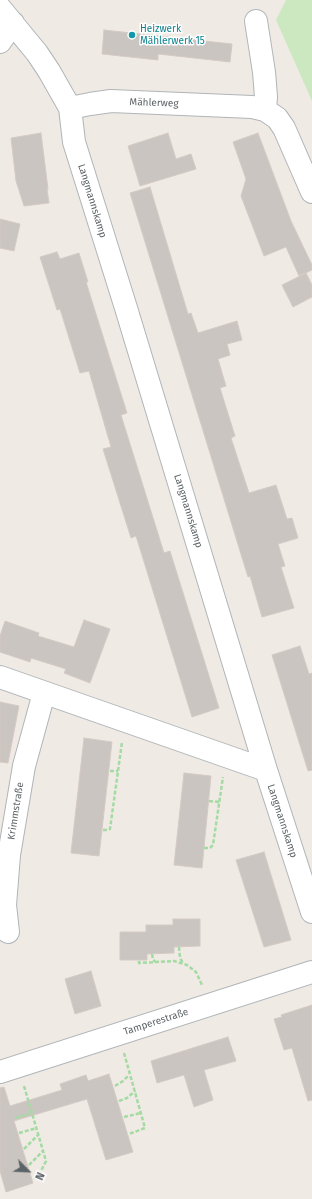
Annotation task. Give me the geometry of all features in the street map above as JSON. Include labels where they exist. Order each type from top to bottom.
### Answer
[{"type":"street","points":[[0,42],[7,15]]},
{"type":"street","points":[[7,15],[49,71],[70,108]]},
{"type":"street","points":[[256,21],[264,72],[266,97],[265,110],[277,118],[284,128],[312,192]]},
{"type":"street","name":"Mählerweg","points":[[70,108],[111,101],[252,107],[265,110]]},
{"type":"street","name":"Langmannskamp","points":[[70,108],[74,142],[266,770],[312,912]]},
{"type":"street","points":[[0,677],[266,770]]},
{"type":"street","name":"Krimmstraße","points":[[8,932],[5,905],[9,855],[24,766],[44,693]]},
{"type":"street","name":"Tamperestraße","points":[[0,1072],[312,972]]},
{"type":"path","points":[[103,830],[110,829],[125,720]]},
{"type":"path","points":[[204,848],[210,848],[213,845],[226,757]]},
{"type":"path","points":[[110,771],[118,771]]},
{"type":"path","points":[[209,800],[220,802]]},
{"type":"path","points":[[179,947],[180,958],[183,964]]},
{"type":"path","points":[[152,954],[155,963]]},
{"type":"path","points":[[139,961],[139,963],[155,963],[174,961],[188,965],[196,972],[201,982],[208,1005]]},
{"type":"path","points":[[125,1055],[145,1128],[129,1134]]},
{"type":"path","points":[[115,1086],[130,1074]]},
{"type":"path","points":[[24,1086],[46,1161],[39,1175],[33,1179]]},
{"type":"path","points":[[119,1101],[127,1098],[135,1091]]},
{"type":"path","points":[[15,1118],[32,1113]]},
{"type":"path","points":[[124,1117],[141,1113]]},
{"type":"path","points":[[19,1133],[37,1128]]},
{"type":"path","points":[[24,1149],[38,1135]]},
{"type":"path","points":[[29,1165],[43,1151]]},
{"type":"green space","points":[[286,0],[312,0],[312,101],[276,20]]},
{"type":"building","points":[[104,30],[232,44],[230,62],[158,54],[158,60],[102,54]]},
{"type":"building","points":[[41,133],[49,203],[24,206],[16,181],[11,138]]},
{"type":"building","points":[[168,133],[176,159],[191,154],[196,169],[140,186],[128,146]]},
{"type":"building","points":[[258,133],[291,221],[312,265],[312,270],[299,276],[286,247],[264,256],[241,196],[246,179],[233,142]]},
{"type":"building","points":[[150,187],[188,314],[191,313],[198,333],[237,321],[242,340],[227,344],[230,355],[218,359],[226,386],[220,388],[235,436],[231,438],[249,493],[276,485],[287,519],[292,518],[298,538],[278,544],[285,566],[281,567],[294,608],[262,617],[250,576],[248,577],[130,193]]},
{"type":"building","points":[[0,219],[20,224],[14,251],[0,248]]},
{"type":"building","points":[[57,252],[60,259],[79,253],[88,282],[86,282],[127,413],[121,415],[164,553],[170,551],[219,708],[192,717],[136,536],[131,538],[103,449],[111,447],[89,371],[80,373],[60,309],[57,310],[40,257]]},
{"type":"building","points":[[306,273],[312,285],[312,297],[293,307],[282,285]]},
{"type":"building","points":[[84,620],[110,629],[90,683],[64,673],[66,669],[31,658],[30,662],[0,652],[0,636],[5,621],[39,633],[38,636],[74,647]]},
{"type":"building","points":[[300,646],[309,674],[312,673],[312,770],[308,771],[272,655]]},
{"type":"building","points":[[0,702],[19,706],[8,763],[0,762]]},
{"type":"building","points":[[84,738],[112,742],[99,856],[71,853]]},
{"type":"building","points":[[184,773],[211,776],[202,868],[174,865]]},
{"type":"building","points":[[264,852],[291,940],[264,947],[236,860]]},
{"type":"building","points":[[173,919],[200,919],[200,946],[174,947],[174,953],[147,954],[147,960],[120,960],[120,932],[146,932],[146,925],[173,925]]},
{"type":"building","points":[[91,971],[101,1006],[75,1014],[65,979]]},
{"type":"building","points":[[312,1005],[312,1100],[308,1101],[292,1048],[284,1050],[274,1019],[282,1017],[281,1015]]},
{"type":"building","points":[[228,1037],[236,1061],[204,1070],[213,1100],[194,1107],[184,1075],[157,1083],[151,1061]]},
{"type":"building","points":[[109,1074],[133,1152],[106,1160],[87,1099],[14,1121],[33,1183],[6,1192],[0,1171],[0,1088],[4,1087],[10,1106],[62,1090],[60,1084],[86,1075],[88,1081]]},
{"type":"place","name":"Heizwerk Mählerwerk 15","points":[[132,35]]}]
